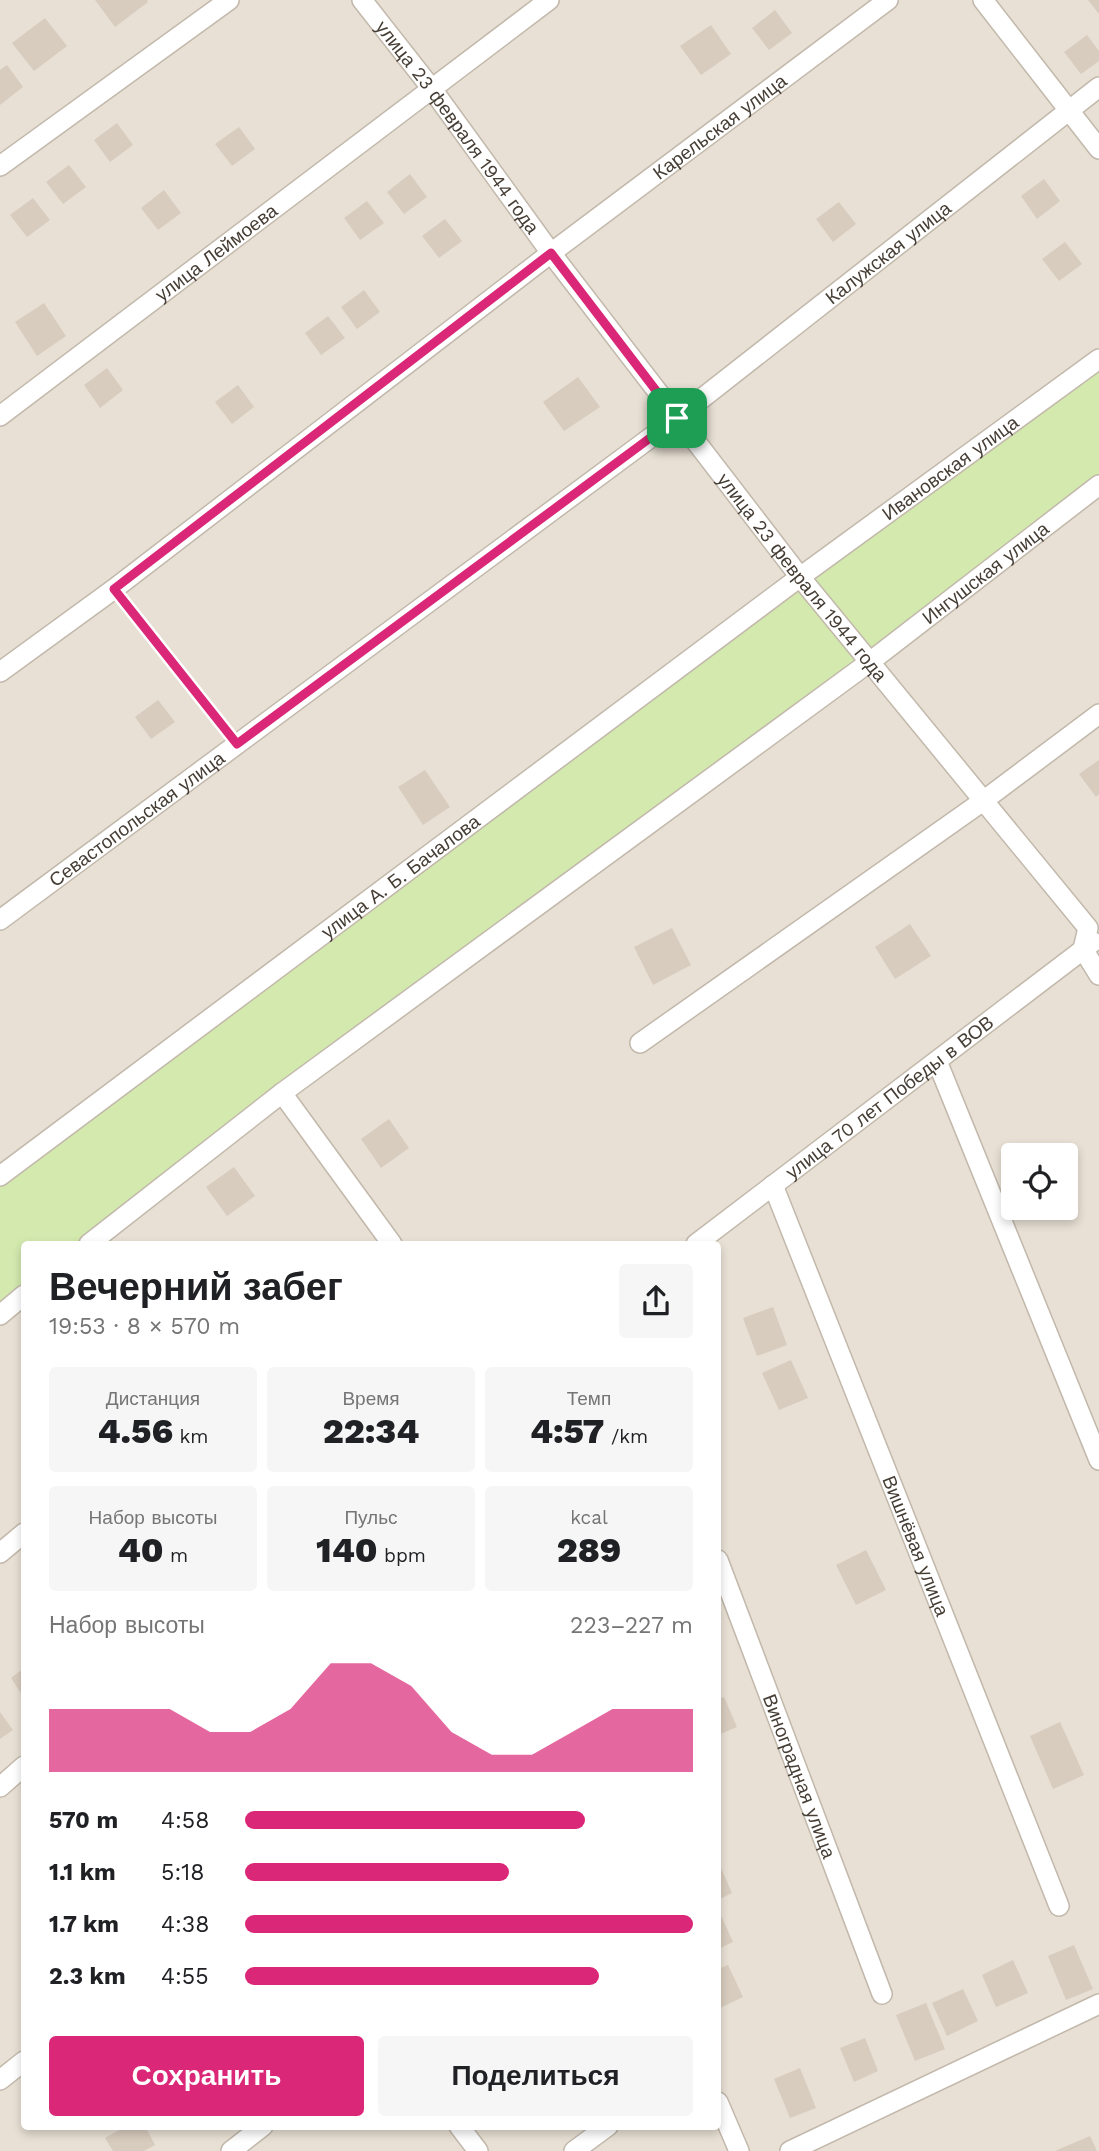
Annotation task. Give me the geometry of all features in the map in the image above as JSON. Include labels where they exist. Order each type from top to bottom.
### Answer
[{"type":"street","points":[[0,166],[229,0]]},
{"type":"street","name":"улица 23 февраля 1944 года","points":[[362,0],[432,89],[551,253],[800,577],[1088,928],[1091,943]]},
{"type":"street","name":"улица Леймоева","points":[[0,416],[549,0]]},
{"type":"street","name":"Карельская улица","points":[[0,672],[114,589],[551,253],[888,0]]},
{"type":"street","points":[[983,0],[1099,149]]},
{"type":"street","name":"Калужская улица","points":[[677,418],[1099,87]]},
{"type":"street","name":"Ивановская улица","points":[[800,577],[1099,359]]},
{"type":"street","name":"Севастопольская улица","points":[[0,919],[677,418]]},
{"type":"street","name":"Ингушская улица","points":[[93,1241],[282,1093],[871,661],[1099,485]]},
{"type":"street","name":"улица А. Б. Бачалова","points":[[0,1176],[800,577]]},
{"type":"street","points":[[640,1043],[983,801],[1099,714]]},
{"type":"street","points":[[1091,943],[1099,975]]},
{"type":"street","name":"улица 70 лет Победы в ВОВ","points":[[700,1241],[1091,943]]},
{"type":"street","points":[[937,1061],[1099,1460]]},
{"type":"street","points":[[282,1093],[390,1241]]},
{"type":"street","name":"Вишнёвая улица","points":[[774,1185],[1059,1906]]},
{"type":"street","points":[[0,1315],[21,1298]]},
{"type":"street","points":[[0,1553],[21,1536]]},
{"type":"street","name":"Виноградная улица","points":[[721,1568],[882,1994]]},
{"type":"street","points":[[0,1787],[21,1769]]},
{"type":"street","points":[[790,2151],[1099,2004]]},
{"type":"street","points":[[0,2080],[21,2063]]},
{"type":"street","points":[[721,2109],[739,2151]]},
{"type":"street","points":[[231,2151],[258,2130]]},
{"type":"street","points":[[462,2130],[478,2151]]},
{"type":"street","points":[[574,2151],[603,2130]]},
{"type":"path","points":[[114,589],[237,744]]},
{"type":"shaded area","points":[[0,0],[1099,0],[1099,2151],[0,2151]]},
{"type":"green space","points":[[1099,359],[1099,485],[871,661],[102,1241],[21,1241],[21,1301],[0,1318],[0,1176]]},
{"type":"building","points":[[95,0],[147,0],[148,2],[115,27]]},
{"type":"building","points":[[1088,0],[1099,0],[1099,14]]},
{"type":"building","points":[[775,10],[792,33],[769,50],[752,28]]},
{"type":"building","points":[[45,18],[67,46],[34,71],[12,43]]},
{"type":"building","points":[[711,25],[731,54],[701,75],[680,46]]},
{"type":"building","points":[[1087,35],[1099,51],[1099,61],[1081,74],[1064,52]]},
{"type":"building","points":[[7,65],[23,87],[0,105],[0,70]]},
{"type":"building","points":[[117,123],[133,145],[110,162],[94,140]]},
{"type":"building","points":[[239,127],[255,149],[232,166],[215,144]]},
{"type":"building","points":[[69,165],[86,187],[63,204],[46,182]]},
{"type":"building","points":[[410,174],[427,197],[404,214],[387,192]]},
{"type":"building","points":[[1044,179],[1060,201],[1037,219],[1021,196]]},
{"type":"building","points":[[164,190],[181,213],[158,230],[141,208]]},
{"type":"building","points":[[33,198],[50,220],[27,237],[10,215]]},
{"type":"building","points":[[367,201],[384,223],[360,240],[344,218]]},
{"type":"building","points":[[839,202],[856,224],[833,242],[816,219]]},
{"type":"building","points":[[445,219],[462,241],[439,258],[422,236]]},
{"type":"building","points":[[1065,242],[1082,264],[1059,281],[1042,259]]},
{"type":"building","points":[[364,290],[380,312],[357,329],[341,307]]},
{"type":"building","points":[[44,303],[66,336],[37,356],[15,322]]},
{"type":"building","points":[[328,316],[345,338],[321,355],[305,333]]},
{"type":"building","points":[[107,368],[123,390],[100,408],[84,385]]},
{"type":"building","points":[[578,377],[600,407],[564,431],[543,402]]},
{"type":"building","points":[[238,385],[254,407],[232,424],[215,402]]},
{"type":"building","points":[[158,700],[175,722],[151,739],[135,717]]},
{"type":"building","points":[[1099,760],[1099,794],[1096,797],[1079,774]]},
{"type":"building","points":[[425,770],[450,807],[423,825],[398,787]]},
{"type":"building","points":[[910,924],[931,956],[895,979],[875,947]]},
{"type":"building","points":[[672,928],[691,965],[653,985],[634,947]]},
{"type":"building","points":[[389,1119],[409,1148],[381,1168],[361,1139]]},
{"type":"building","points":[[234,1167],[255,1196],[227,1216],[206,1187]]},
{"type":"building","points":[[773,1307],[787,1345],[757,1356],[743,1318]]},
{"type":"building","points":[[791,1360],[808,1398],[779,1410],[762,1373]]},
{"type":"building","points":[[866,1550],[886,1590],[856,1605],[836,1565]]},
{"type":"building","points":[[21,1670],[21,1693],[11,1678]]},
{"type":"building","points":[[724,1697],[737,1727],[721,1734],[721,1698]]},
{"type":"building","points":[[0,1712],[13,1730],[0,1739]]},
{"type":"building","points":[[1060,1722],[1084,1775],[1053,1789],[1030,1736]]},
{"type":"building","points":[[721,1868],[732,1893],[721,1898]]},
{"type":"building","points":[[721,1916],[733,1942],[721,1948]]},
{"type":"building","points":[[1074,1945],[1093,1989],[1066,2000],[1048,1956]]},
{"type":"building","points":[[1013,1960],[1028,1993],[996,2007],[982,1975]]},
{"type":"building","points":[[728,1965],[743,1997],[721,2008],[721,1968]]},
{"type":"building","points":[[963,1989],[978,2021],[947,2036],[932,2003]]},
{"type":"building","points":[[926,2003],[945,2049],[915,2061],[896,2015]]},
{"type":"building","points":[[865,2038],[878,2071],[854,2082],[840,2048]]},
{"type":"building","points":[[800,2068],[816,2108],[790,2118],[774,2079]]},
{"type":"building","points":[[119,2130],[147,2130],[155,2145],[144,2151],[113,2151],[105,2138]]},
{"type":"building","points":[[1090,2136],[1097,2151],[1055,2151]]},
{"type":"route","points":[[551,253],[677,418],[237,744],[114,589],[551,253]]}]
